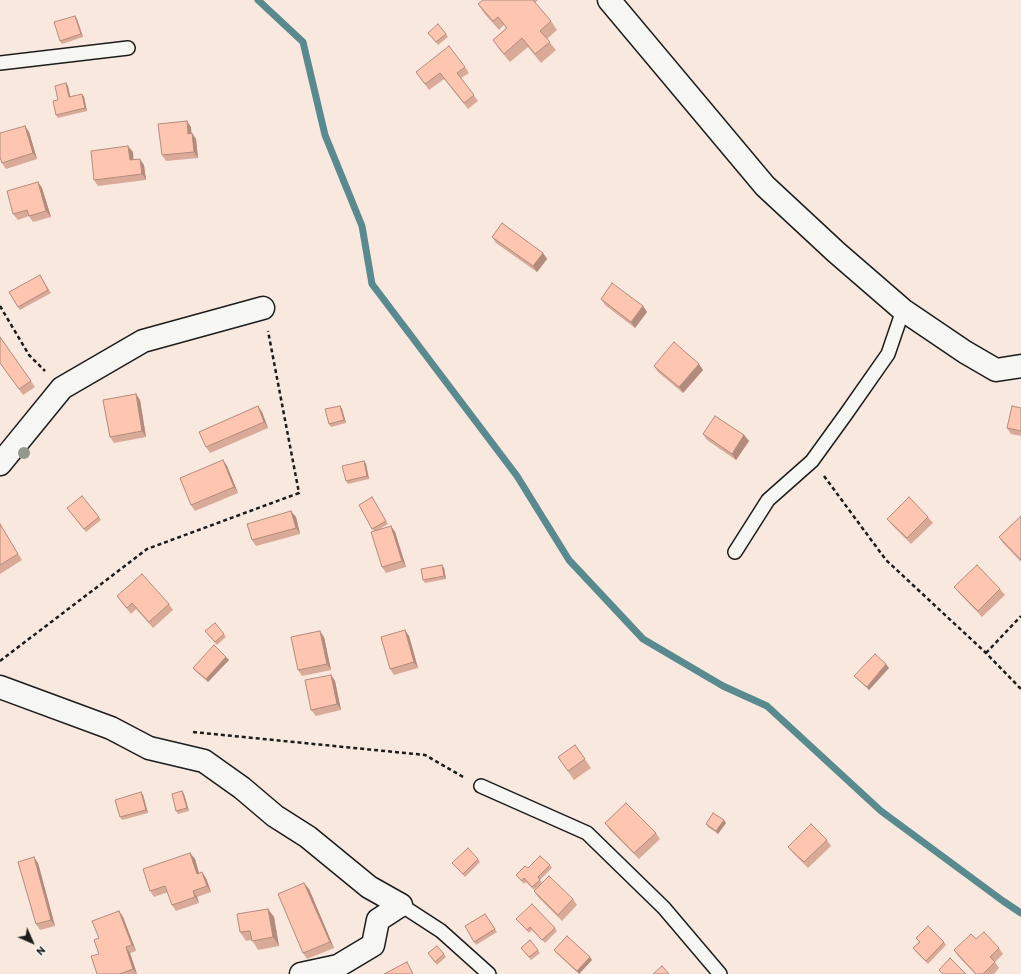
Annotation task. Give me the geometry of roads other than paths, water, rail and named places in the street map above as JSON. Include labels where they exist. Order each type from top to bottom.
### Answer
[{"type":"street","points":[[609,0],[765,186],[836,252],[903,310],[966,352],[996,370],[1021,366]]},
{"type":"street","points":[[0,464],[62,388],[143,341],[263,308]]},
{"type":"street","points":[[0,687],[111,728],[149,748],[204,761],[242,788],[275,816],[308,836],[369,887],[401,905],[378,920],[373,945],[338,966],[301,974]]},
{"type":"lane","points":[[0,63],[128,48]]},
{"type":"lane","points":[[735,552],[768,500],[812,461],[888,354],[903,310]]},
{"type":"lane","points":[[481,786],[587,833],[664,908],[720,974]]},
{"type":"lane","points":[[401,905],[441,931],[489,974]]},
{"type":"waterway","points":[[258,0],[303,42],[325,135],[362,226],[372,284],[517,476],[569,560],[643,639],[723,686],[767,706],[881,811],[1021,913]]}]
